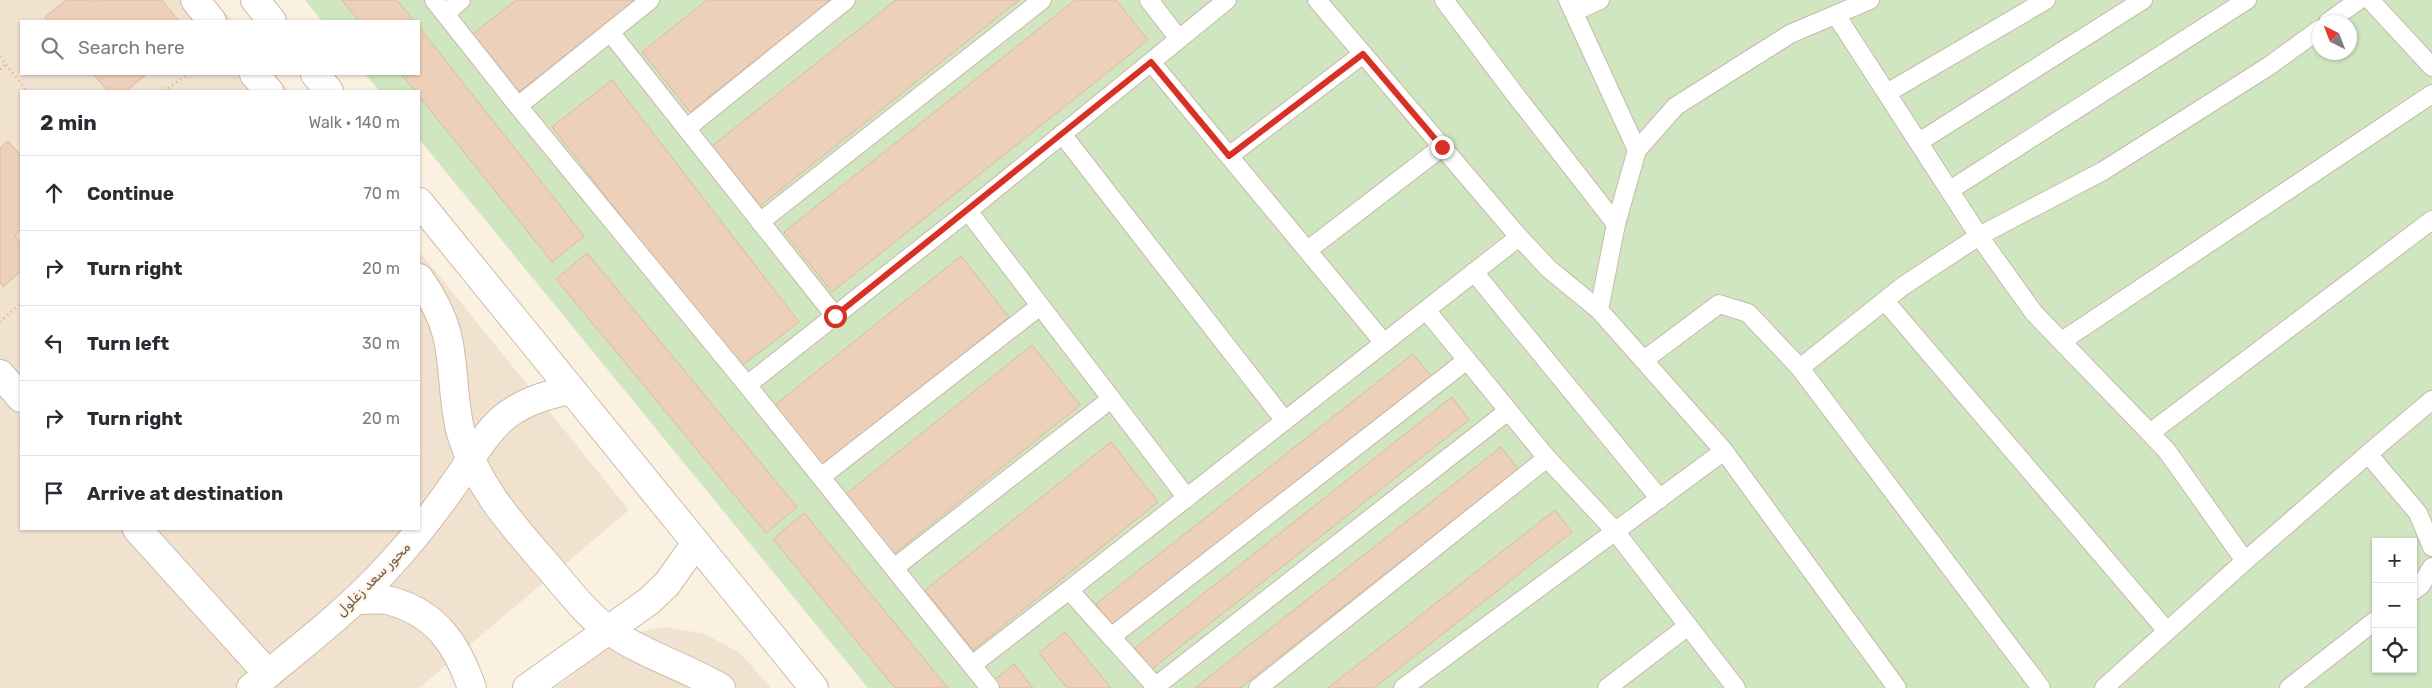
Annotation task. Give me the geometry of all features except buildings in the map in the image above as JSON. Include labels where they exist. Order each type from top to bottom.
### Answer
[{"type":"main road","points":[[195,0],[211,20]]},
{"type":"main road","points":[[255,0],[271,20]]},
{"type":"main road","points":[[255,75],[268,90]]},
{"type":"main road","points":[[316,75],[328,90]]},
{"type":"main road","points":[[420,203],[814,688]]},
{"type":"main road","points":[[420,280],[440,313],[448,336],[454,399],[470,461],[498,507],[584,608],[609,630],[626,641],[721,688]]},
{"type":"main road","points":[[0,374],[20,397]]},
{"type":"main road","name":"محور سعد زغلول","points":[[260,681],[356,600],[418,534],[484,438],[501,420],[515,410],[546,394],[571,390]]},
{"type":"main road","points":[[138,530],[260,681]]},
{"type":"main road","points":[[527,688],[630,617],[667,584],[696,543]]},
{"type":"main road","points":[[356,600],[390,601],[421,613],[446,635],[463,664],[472,688]]},
{"type":"lane","points":[[461,0],[439,7],[747,385],[990,688]]},
{"type":"lane","points":[[518,106],[650,0]]},
{"type":"lane","points":[[686,128],[846,0]]},
{"type":"lane","points":[[760,222],[1042,0]]},
{"type":"lane","points":[[1149,0],[1179,39]]},
{"type":"lane","points":[[747,385],[968,211],[1227,0]]},
{"type":"lane","points":[[1317,0],[1519,237],[1549,269],[1599,310],[1724,451],[1897,688]]},
{"type":"lane","points":[[1444,0],[1616,224]]},
{"type":"lane","points":[[1600,0],[1571,6],[1637,150]]},
{"type":"lane","points":[[1599,310],[1616,224],[1637,150],[1676,106],[1790,34],[1870,0]]},
{"type":"lane","points":[[1887,93],[2046,0]]},
{"type":"lane","points":[[1919,142],[2143,0]]},
{"type":"lane","points":[[1950,190],[2247,0]]},
{"type":"lane","points":[[2338,15],[2359,0]]},
{"type":"lane","points":[[2370,0],[2432,67]]},
{"type":"lane","points":[[1836,15],[1980,236],[2034,312],[2167,451],[2245,561]]},
{"type":"lane","points":[[610,32],[835,316]]},
{"type":"lane","points":[[1800,368],[1903,286],[1980,236],[2103,171],[2269,66],[2312,35]]},
{"type":"lane","points":[[1229,156],[1363,54]]},
{"type":"lane","points":[[1151,62],[1384,343]]},
{"type":"lane","points":[[2062,341],[2432,94]]},
{"type":"lane","points":[[1062,134],[1285,421]]},
{"type":"lane","points":[[1308,250],[1442,147]]},
{"type":"lane","points":[[968,211],[1187,498]]},
{"type":"lane","points":[[2150,433],[2432,220]]},
{"type":"lane","points":[[972,665],[1519,237]]},
{"type":"lane","points":[[1474,272],[1660,499]]},
{"type":"lane","points":[[1884,301],[2166,631]]},
{"type":"lane","points":[[1644,360],[1719,304],[1748,313],[1800,368],[2041,688]]},
{"type":"lane","points":[[821,477],[1040,306]]},
{"type":"lane","points":[[1426,310],[1547,458],[1616,531],[1736,688]]},
{"type":"lane","points":[[1111,637],[1467,360]]},
{"type":"lane","points":[[894,568],[1111,399]]},
{"type":"lane","points":[[2104,688],[2245,561],[2432,400]]},
{"type":"lane","points":[[1069,590],[1156,687],[1508,411]]},
{"type":"lane","points":[[1403,688],[1724,451]]},
{"type":"lane","points":[[2368,454],[2418,513],[2432,547]]},
{"type":"lane","points":[[1258,688],[1547,458]]},
{"type":"lane","points":[[2417,588],[2421,585],[2432,567]]},
{"type":"lane","points":[[2289,688],[2372,623]]},
{"type":"lane","points":[[1607,688],[1688,626]]},
{"type":"path","points":[[0,57],[26,90]]},
{"type":"path","points":[[0,69],[6,64]]},
{"type":"path","points":[[165,90],[187,75]]},
{"type":"path","points":[[0,322],[20,304]]},
{"type":"shaded area","points":[[0,0],[214,0],[231,20],[20,20],[20,75],[275,75],[288,90],[20,90],[20,530],[420,530],[420,252],[629,510],[419,688],[0,688]]},
{"type":"shaded area","points":[[666,627],[705,634],[740,653],[771,688],[555,688],[627,634]]},
{"type":"green space","points":[[305,0],[2432,0],[2432,688],[868,688],[420,140],[420,90],[379,90],[366,75],[420,75],[420,20],[321,20]]},
{"type":"route","points":[[835,316],[1151,62],[1229,156],[1363,54],[1442,147]]}]
